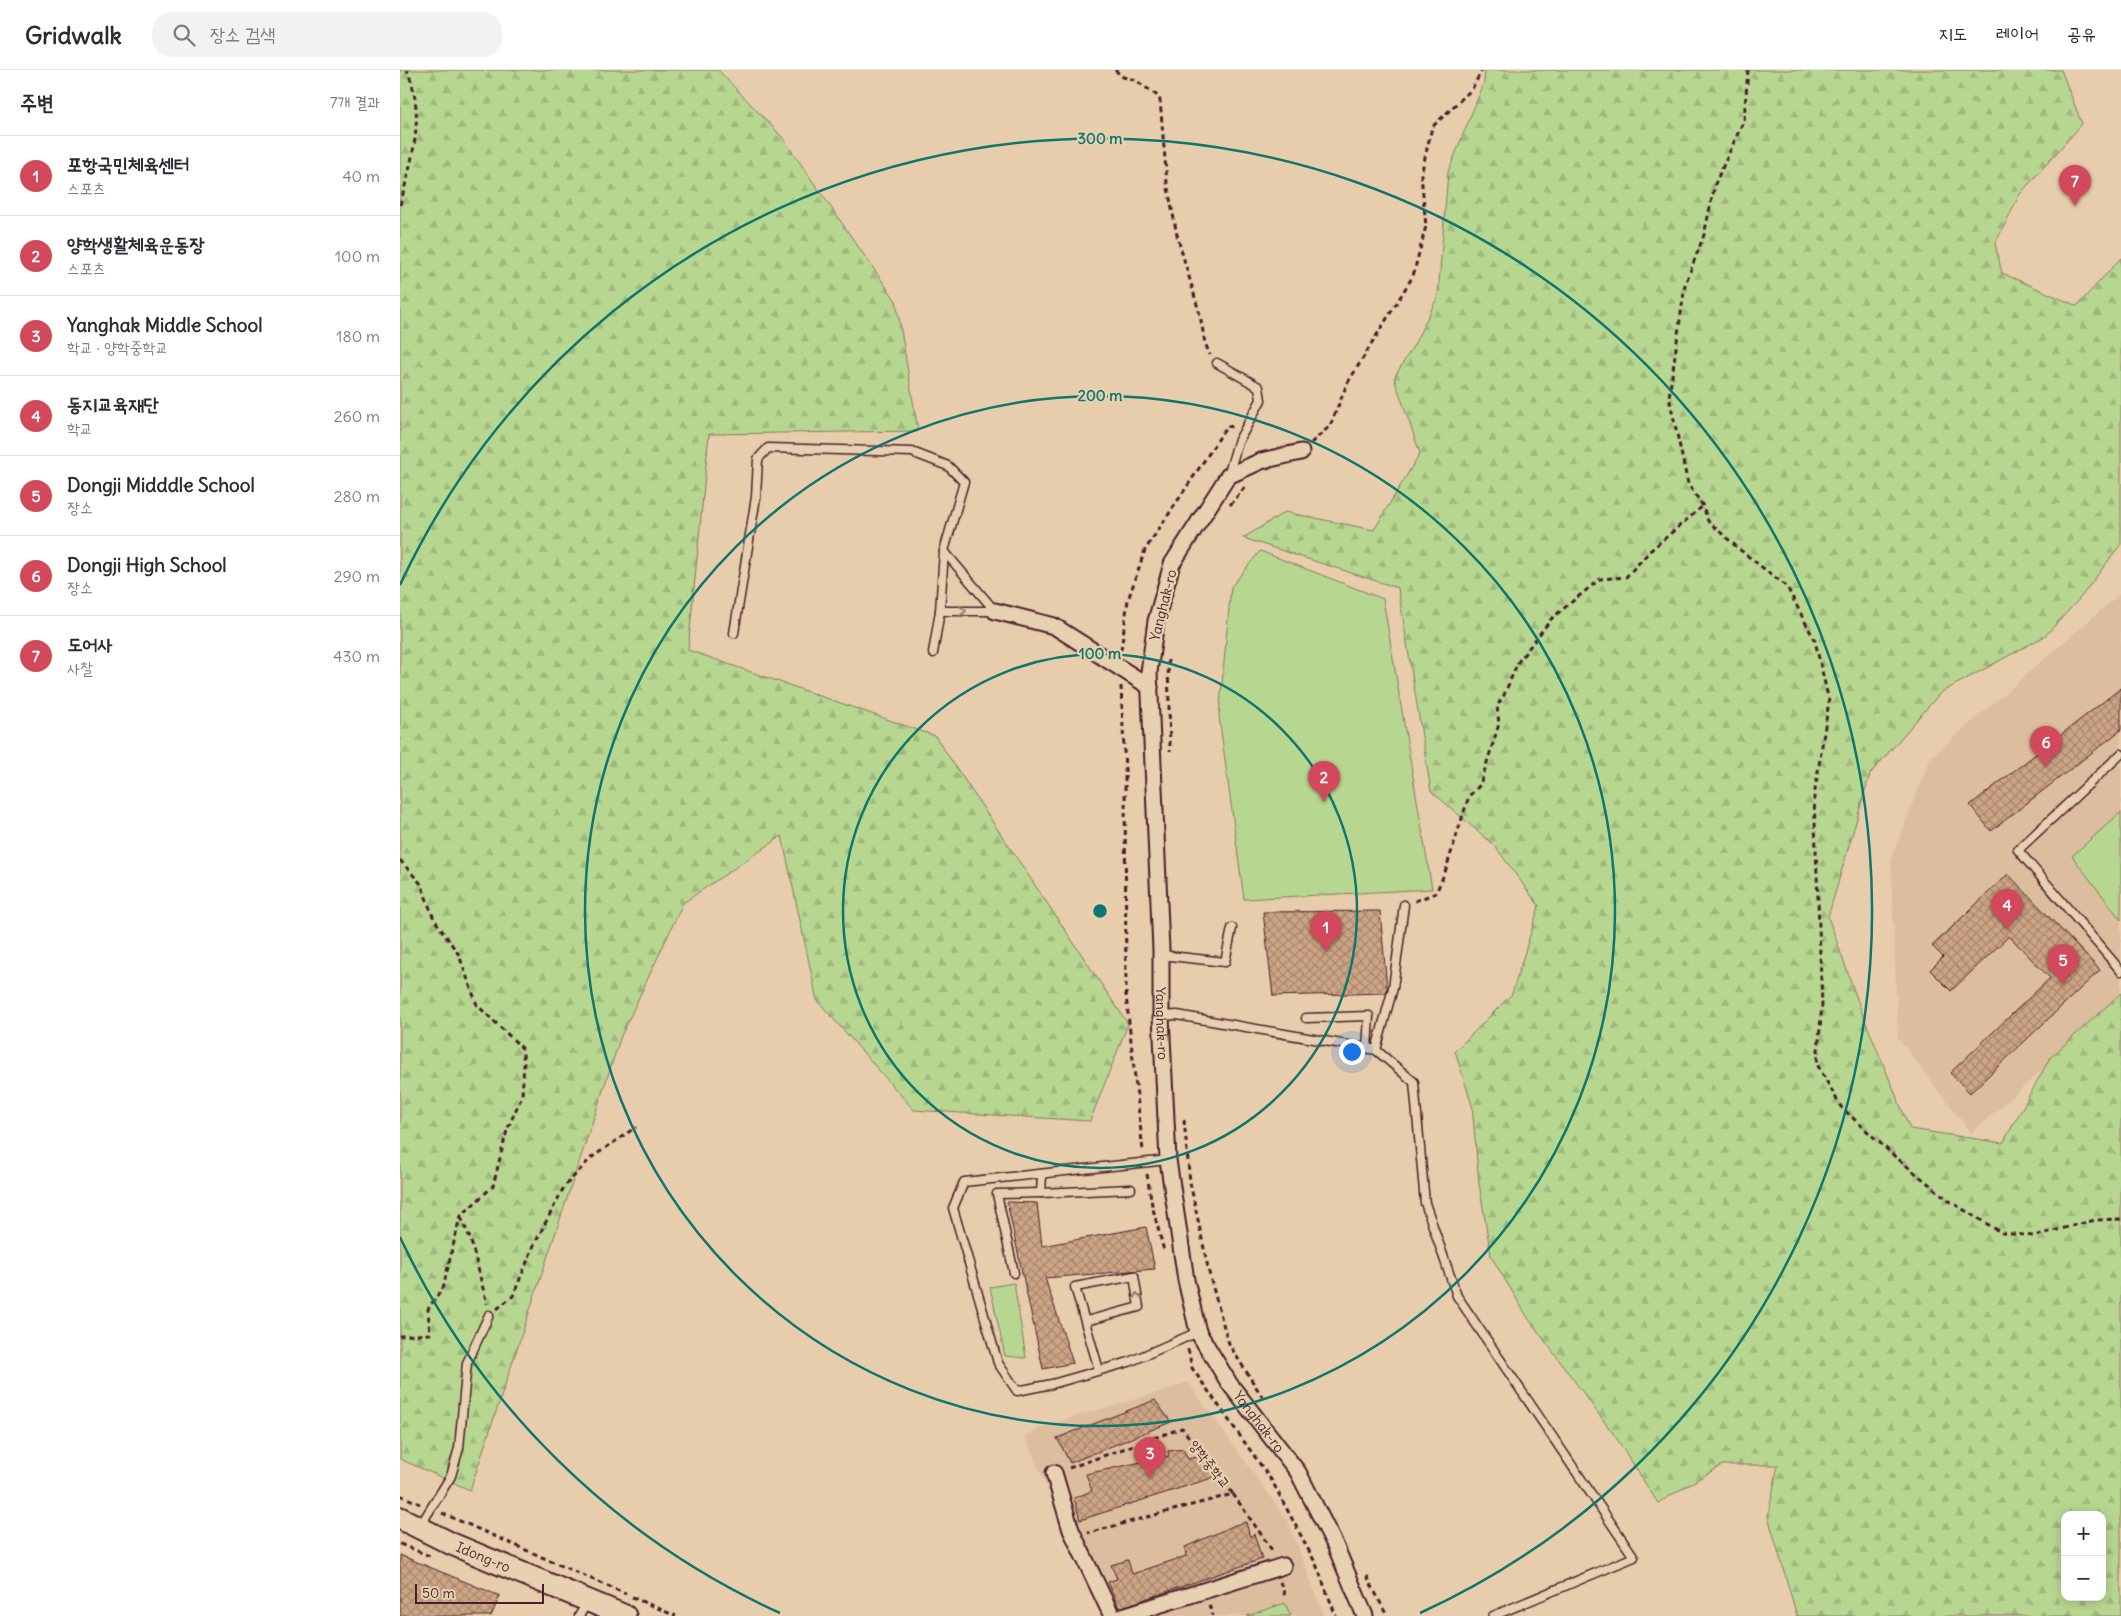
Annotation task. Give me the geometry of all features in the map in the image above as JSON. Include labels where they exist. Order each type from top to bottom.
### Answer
[{"type":"street","points":[[1228,476],[1261,461],[1301,452]]},
{"type":"street","name":"Yanghak-ro","points":[[1228,476],[1172,564],[1156,621],[1149,672],[1168,1160],[1186,1280],[1198,1332],[1229,1383],[1298,1472],[1335,1545],[1365,1616]]},
{"type":"street","points":[[995,611],[1054,626],[1150,687]]},
{"type":"street","points":[[1054,1473],[1074,1537],[1112,1616]]},
{"type":"street","name":"Idong-ro","points":[[400,1518],[420,1526],[452,1544],[584,1609],[625,1616]]},
{"type":"street","points":[[1123,1616],[1283,1566]]},
{"type":"lane","points":[[1217,363],[1259,387],[1261,400],[1238,442],[1228,476]]},
{"type":"lane","points":[[734,633],[756,496],[758,459],[768,448],[912,452],[948,466],[964,482],[944,551],[940,611],[933,653]]},
{"type":"lane","points":[[944,551],[995,611]]},
{"type":"lane","points":[[940,611],[995,611]]},
{"type":"lane","points":[[2121,754],[2018,850],[2121,971]]},
{"type":"lane","points":[[1376,1050],[1392,988],[1404,905]]},
{"type":"lane","points":[[1161,955],[1225,962],[1232,928]]},
{"type":"lane","points":[[1161,1016],[1177,1015],[1376,1050],[1414,1082],[1425,1203],[1457,1296],[1634,1557],[1493,1616]]},
{"type":"lane","points":[[1306,1018],[1369,1016],[1367,1048]]},
{"type":"lane","points":[[1168,1160],[964,1182],[952,1208],[998,1363],[1017,1391],[1052,1384],[1129,1362],[1198,1332]]},
{"type":"lane","points":[[1041,1194],[1042,1174]]},
{"type":"lane","points":[[1014,1272],[997,1194],[1041,1194],[1131,1189]]},
{"type":"lane","points":[[1086,1321],[1139,1307],[1134,1276],[1075,1287],[1099,1370]]},
{"type":"lane","points":[[420,1526],[451,1476],[459,1448],[467,1363],[489,1315]]},
{"type":"path","points":[[400,205],[412,158],[417,119],[416,97],[407,70]]},
{"type":"path","points":[[1115,70],[1123,77],[1135,80],[1158,96],[1160,100],[1166,183],[1177,235],[1200,315],[1205,343],[1208,352],[1217,363]]},
{"type":"path","points":[[1301,452],[1330,426],[1347,384],[1413,276],[1426,226],[1421,175],[1432,127],[1472,89],[1482,70]]},
{"type":"path","points":[[1748,70],[1744,120],[1715,184],[1704,235],[1685,285],[1669,396],[1688,484],[1703,506],[1708,521],[1739,549],[1787,587],[1815,641],[1829,701],[1814,796],[1822,1005],[1817,1064],[1840,1107],[1892,1154],[1951,1202],[2002,1233],[2034,1236],[2095,1220],[2121,1219]]},
{"type":"path","points":[[1226,510],[1251,479],[1261,461]]},
{"type":"path","points":[[1404,905],[1436,893],[1445,872],[1469,796],[1480,785],[1499,724],[1497,706],[1504,695],[1518,662],[1552,618],[1600,579],[1626,577],[1651,550],[1703,506]]},
{"type":"path","points":[[1168,659],[1170,758]]},
{"type":"path","points":[[400,860],[421,884],[434,919],[459,955],[476,1005],[522,1048],[524,1063],[522,1096],[507,1130],[494,1186],[461,1216],[454,1237],[443,1288],[428,1309],[430,1334],[400,1336]]},
{"type":"path","points":[[1183,1116],[1190,1182],[1210,1277],[1227,1338],[1230,1346],[1268,1405]]},
{"type":"path","points":[[461,1216],[471,1241],[489,1315],[513,1296],[534,1245],[564,1187],[591,1158],[636,1128]]},
{"type":"path","name":"양학중학교","points":[[1054,1473],[1182,1428],[1233,1494],[1283,1566]]},
{"type":"path","name":"양학중학교","points":[[1074,1537],[1233,1494]]},
{"type":"path","points":[[400,1496],[676,1616]]},
{"type":"path","points":[[1363,1569],[1387,1616]]},
{"type":"shaded area","points":[[2121,593],[2121,1001],[1971,1133],[1898,1038],[1891,859],[1930,758]]},
{"type":"shaded area","points":[[1188,1382],[1288,1521],[1324,1616],[1101,1616],[1025,1436],[1043,1426]]},
{"type":"green space","points":[[400,70],[718,70],[782,137],[896,301],[918,431],[709,434],[688,650],[935,736],[1128,1024],[1090,1121],[914,1110],[817,1000],[782,836],[683,903],[621,1036],[470,1490],[400,1459]]},
{"type":"green space","points":[[1485,70],[2061,70],[2082,124],[2020,194],[1995,244],[2002,273],[2077,306],[2121,258],[2121,544],[2081,597],[2045,636],[1940,693],[1870,774],[1828,917],[1862,1013],[1910,1129],[2003,1143],[2050,1058],[2121,993],[2121,1616],[1797,1616],[1768,1516],[1778,1465],[1722,1465],[1658,1503],[1615,1436],[1528,1318],[1491,1256],[1479,1183],[1472,1105],[1455,1051],[1512,994],[1539,906],[1495,846],[1431,791],[1398,588],[1243,538],[1285,512],[1374,530],[1420,453],[1394,378],[1415,343],[1438,296],[1448,172],[1484,83]]},
{"type":"green space","points":[[1260,551],[1383,599],[1432,889],[1244,899],[1219,716],[1231,587]]},
{"type":"green space","points":[[2121,812],[2121,920],[2072,856]]},
{"type":"green space","points":[[1014,1283],[1026,1358],[1005,1356],[990,1287]]},
{"type":"green space","points":[[1285,1603],[1291,1616],[1247,1616]]},
{"type":"building","points":[[2121,688],[2121,730],[1991,831],[1970,805]]},
{"type":"building","points":[[2008,874],[2100,970],[1970,1093],[1950,1073],[2050,978],[2009,936],[1951,991],[1930,970],[1943,957],[1932,946]]},
{"type":"building","points":[[1380,911],[1386,993],[1273,996],[1263,912]]},
{"type":"building","points":[[1007,1202],[1037,1203],[1042,1246],[1146,1227],[1155,1269],[1045,1278],[1073,1363],[1043,1369]]},
{"type":"building","points":[[1155,1400],[1171,1422],[1070,1463],[1057,1438]]},
{"type":"building","points":[[1183,1449],[1188,1459],[1201,1456],[1215,1477],[1080,1520],[1074,1498],[1092,1491],[1086,1474],[1169,1456],[1168,1451]]},
{"type":"building","points":[[1246,1522],[1250,1537],[1254,1534],[1262,1559],[1119,1608],[1108,1582],[1117,1579],[1111,1565],[1128,1560],[1132,1574],[1186,1556],[1185,1547]]},
{"type":"building","points":[[400,1555],[500,1596],[491,1616],[400,1616]]},
{"type":"place","name":"도어사","points":[[2075,206]]},
{"type":"place","name":"Dongji High School","points":[[2046,767]]},
{"type":"place","name":"양학생활체육운동장","points":[[1324,802]]},
{"type":"place","name":"동지교육재단","points":[[2007,930]]},
{"type":"place","name":"포항국민체육센터","points":[[1326,952]]},
{"type":"place","name":"Dongji Midddle School","points":[[2063,985]]},
{"type":"place","name":"Yanghak Middle School","points":[[1150,1478]]}]
